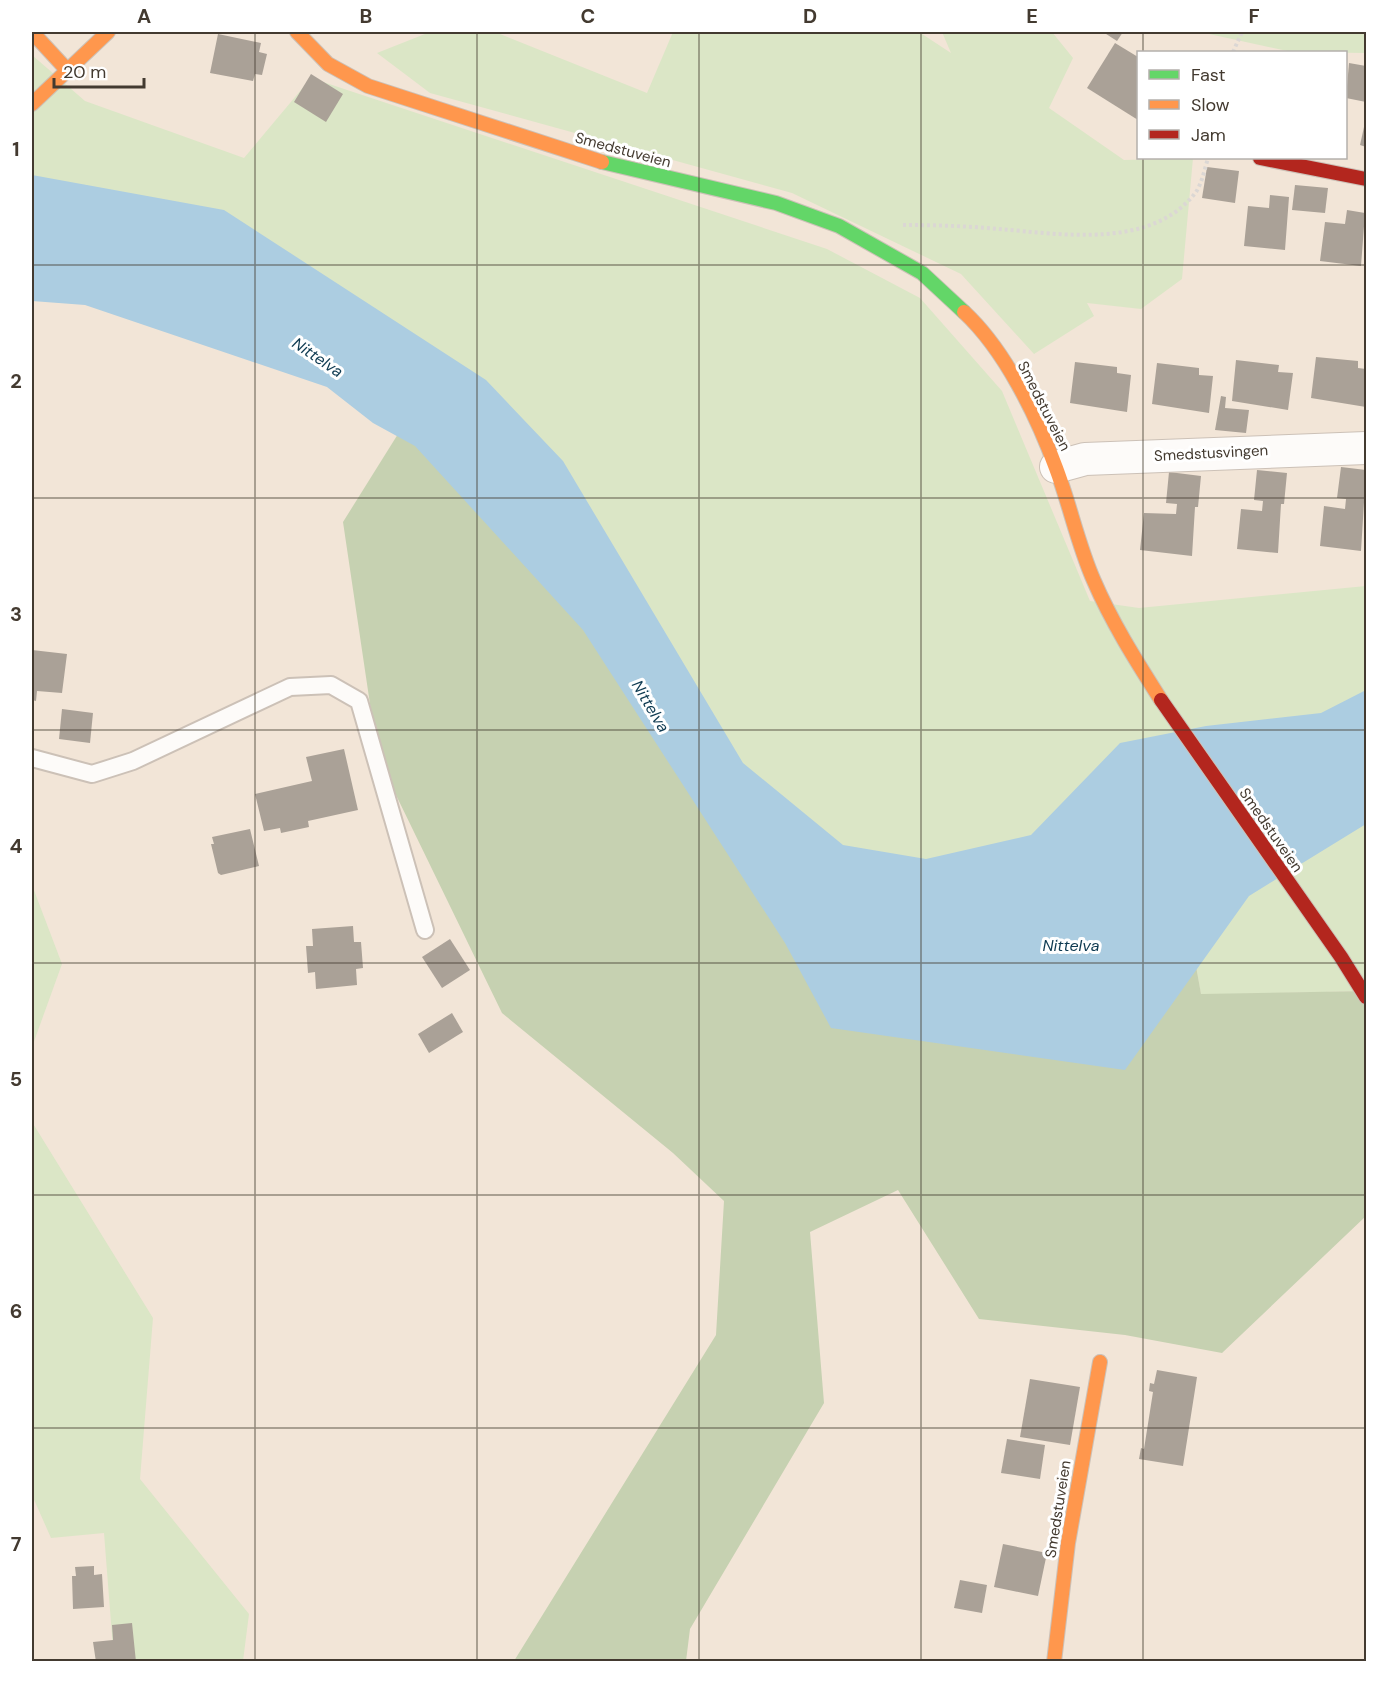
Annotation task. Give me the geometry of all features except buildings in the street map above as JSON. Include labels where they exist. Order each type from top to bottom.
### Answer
[{"type":"street","points":[[32,32],[68,71]]},
{"type":"street","name":"Smedstuveien","points":[[297,32],[328,64],[368,86],[434,110],[598,161],[652,176],[776,203],[839,226],[922,273],[981,328],[1016,382],[1056,467],[1093,580],[1130,651],[1171,717],[1357,977]]},
{"type":"street","points":[[32,104],[68,71],[102,34]]},
{"type":"street","points":[[1265,159],[1366,179]]},
{"type":"street","name":"Smedstusvingen","points":[[1056,467],[1095,459],[1366,448]]},
{"type":"street","name":"Smedstuveien","points":[[1054,1662],[1068,1543],[1100,1362]]},
{"type":"lane","points":[[32,758],[92,774],[133,761],[290,687],[331,685],[359,701],[425,930]]},
{"type":"path","points":[[1233,51],[1242,32]]},
{"type":"path","points":[[891,225],[996,228],[1079,236],[1120,233],[1169,217],[1197,191],[1208,159]]},
{"type":"green space","points":[[430,32],[495,32],[647,93],[673,32],[919,32],[951,53],[942,32],[1052,32],[1073,58],[1049,108],[1124,160],[1193,159],[1182,279],[1141,309],[1087,303],[1094,316],[1034,354],[961,274],[792,193],[430,93],[377,53]]},
{"type":"green space","points":[[1200,32],[1366,32],[1366,53],[1287,51]]},
{"type":"green space","points":[[32,55],[85,101],[244,158],[311,78],[827,249],[920,298],[1002,391],[1090,601],[1139,608],[1366,586],[1366,991],[1201,995],[1172,826],[918,953],[408,418],[32,245]]},
{"type":"green space","points":[[408,418],[614,644],[819,927],[1171,826],[1201,994],[1366,991],[1366,1216],[1222,1353],[1125,1335],[979,1319],[898,1190],[810,1232],[824,1403],[690,1629],[686,1661],[514,1661],[716,1335],[724,1201],[673,1153],[502,1013],[378,758],[343,522]]},
{"type":"green space","points":[[32,885],[62,964],[32,1047]]},
{"type":"green space","points":[[32,1122],[153,1318],[140,1479],[249,1614],[243,1661],[114,1661],[104,1533],[51,1538],[32,1495]]},
{"type":"water","name":"Nittelva","points":[[32,175],[224,210],[486,380],[563,461],[743,763],[843,845],[926,859],[1031,835],[1120,743],[1206,726],[1321,713],[1366,690],[1366,824],[1249,896],[1125,1070],[831,1028],[785,943],[583,630],[415,446],[373,423],[327,387],[85,305],[32,301]]},
{"type":"traffic: fast","points":[[602,162],[776,203],[839,226],[922,273],[964,312]]},
{"type":"traffic: slow","points":[[32,32],[68,71]]},
{"type":"traffic: slow","points":[[32,104],[108,32]]},
{"type":"traffic: slow","points":[[297,32],[328,64],[368,86],[602,162]]},
{"type":"traffic: slow","points":[[964,312],[993,345],[1029,406],[1056,468],[1083,553],[1101,597],[1161,700]]},
{"type":"traffic: slow","points":[[1054,1662],[1068,1543],[1100,1362]]},
{"type":"traffic: jam","points":[[1265,159],[1366,179]]},
{"type":"traffic: jam","points":[[1161,700],[1341,957],[1366,997]]}]
